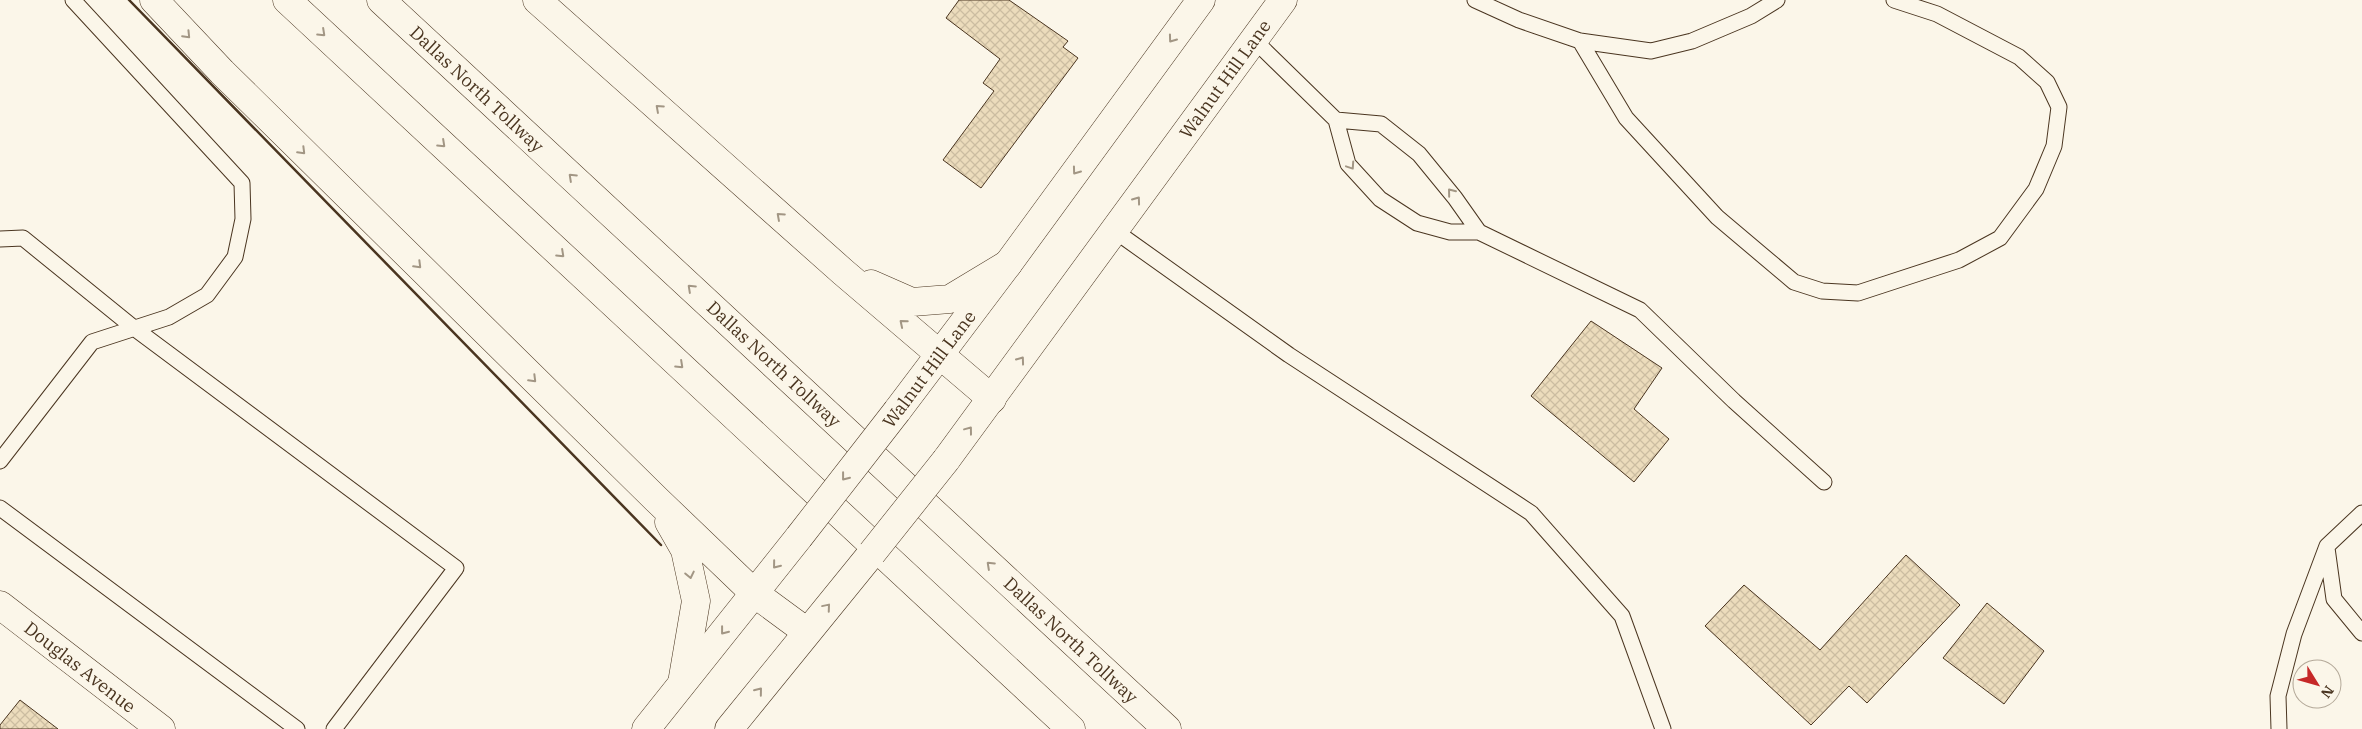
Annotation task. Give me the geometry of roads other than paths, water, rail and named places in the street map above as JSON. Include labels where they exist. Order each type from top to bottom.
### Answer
[{"type":"main road","points":[[154,0],[222,72],[656,499],[754,593],[806,632]]},
{"type":"main road","points":[[287,0],[1071,729]]},
{"type":"main road","name":"Dallas North Tollway","points":[[381,0],[1167,729]]},
{"type":"main road","points":[[537,0],[843,272],[992,399]]},
{"type":"main road","name":"Walnut Hill Lane","points":[[646,729],[897,411],[1008,264],[1201,0]]},
{"type":"main road","name":"Walnut Hill Lane","points":[[729,729],[946,460],[1283,0]]},
{"type":"main road","points":[[843,272],[912,302],[950,300],[1008,264]]},
{"type":"main road","points":[[656,499],[685,550],[696,602],[682,683]]},
{"type":"main road","name":"Douglas Avenue","points":[[0,604],[161,729]]},
{"type":"lane","points":[[0,461],[92,342],[169,316],[207,295],[235,257],[243,219],[242,183],[73,0]]},
{"type":"lane","points":[[1475,0],[1519,20],[1580,41],[1651,51],[1692,42],[1751,16],[1777,0]]},
{"type":"lane","points":[[1580,41],[1626,118],[1717,217],[1794,282],[1822,291],[1858,293],[1959,260],[2000,238],[2036,188],[2054,146],[2057,127],[2059,107],[2047,82],[2019,56],[1937,14],[1894,0]]},
{"type":"lane","points":[[1254,40],[1336,120],[1348,164],[1380,199],[1417,223],[1450,232],[1479,232],[1640,310],[1734,401],[1824,482]]},
{"type":"lane","points":[[1336,120],[1381,124],[1419,154],[1455,198],[1479,232]]},
{"type":"lane","points":[[1115,231],[1289,355],[1531,513],[1622,616],[1663,729]]},
{"type":"lane","points":[[0,239],[23,238],[134,328],[456,568],[334,729]]},
{"type":"lane","points":[[0,508],[297,729]]},
{"type":"lane","points":[[2279,729],[2278,696],[2294,634],[2327,546],[2362,513]]},
{"type":"lane","points":[[2327,546],[2334,599],[2362,633]]}]
